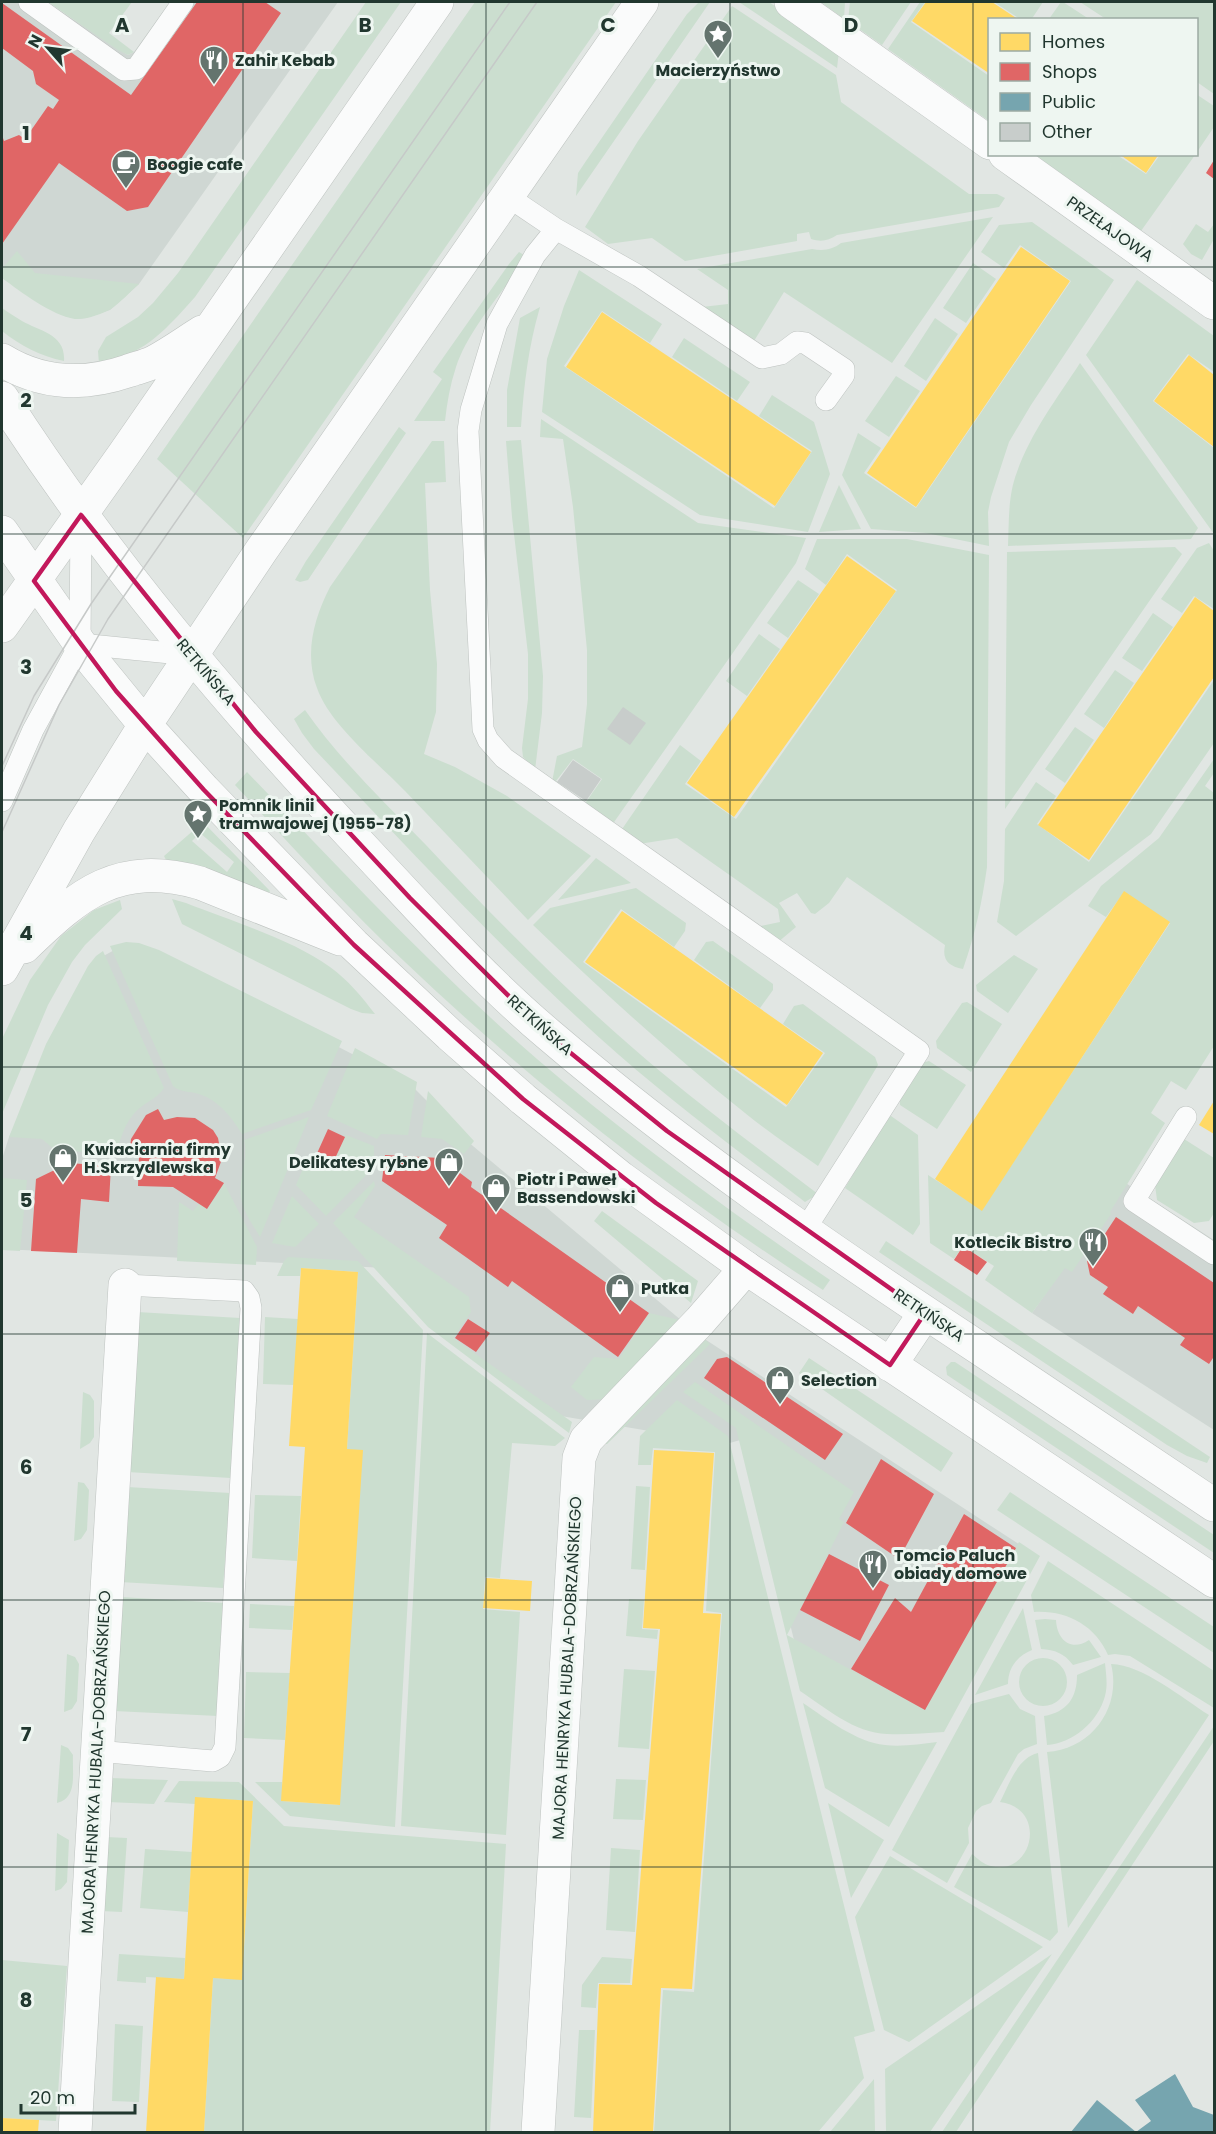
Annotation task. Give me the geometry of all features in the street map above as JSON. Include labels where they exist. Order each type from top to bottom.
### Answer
[{"type":"street","points":[[2,626],[437,2]]},
{"type":"street","points":[[2,969],[79,831],[191,655],[642,2]]},
{"type":"street","points":[[791,2],[988,142]]},
{"type":"street","name":"PRZEŁAJOWA","points":[[1008,156],[1215,303]]},
{"type":"street","points":[[2,360],[30,374],[54,380],[99,380],[153,363],[211,327]]},
{"type":"street","name":"RETKIŃSKA","points":[[2,398],[81,515],[191,655],[279,758],[403,890],[546,1033],[728,1178],[925,1313],[1215,1504]]},
{"type":"street","points":[[2,532],[80,644],[145,725],[204,790],[354,945],[523,1100],[621,1178],[746,1268],[1215,1581]]},
{"type":"street","points":[[2,969],[57,916],[87,894],[103,884],[134,877],[177,877],[200,883],[354,945]]},
{"type":"street","name":"MAJORA HENRYKA HUBALA-DOBRZAŃSKIEGO","points":[[538,2133],[579,1458],[586,1440],[700,1321],[746,1268]]},
{"type":"street","name":"MAJORA HENRYKA HUBALA-DOBRZAŃSKIEGO","points":[[75,2133],[125,1285]]},
{"type":"street","points":[[890,1365],[925,1313]]},
{"type":"lane","points":[[29,2],[124,70],[129,71],[136,69],[183,2]]},
{"type":"lane","points":[[507,196],[556,229],[639,276],[762,358],[781,354],[797,342],[805,343],[844,369],[844,375],[826,400]]},
{"type":"lane","points":[[556,229],[535,255],[497,324],[471,410],[468,431],[483,729],[488,740],[504,758],[919,1051],[804,1231]]},
{"type":"lane","points":[[2,801],[33,730],[80,644],[81,515]]},
{"type":"lane","points":[[80,644],[191,655]]},
{"type":"lane","points":[[1186,1118],[1134,1201],[1215,1254]]},
{"type":"lane","points":[[96,1751],[213,1761],[220,1757],[225,1747],[242,1488],[251,1308],[249,1298],[244,1291],[125,1285]]},
{"type":"highlighted area","points":[[81,515],[256,732],[410,898],[546,1033],[667,1131],[925,1313],[890,1365],[656,1203],[523,1099],[354,945],[204,790],[116,691],[34,581]]},
{"type":"shaded area","points":[[2,2],[47,2],[128,55],[134,52],[170,2],[338,2],[139,284],[110,310],[77,319],[65,316],[2,278]]},
{"type":"shaded area","points":[[118,948],[165,957],[410,1084],[467,1141],[700,1336],[1037,1556],[962,1694],[919,1718],[798,1656],[744,1439],[726,1444],[555,1415],[445,1332],[386,1268],[2,1249],[2,1159],[9,1137],[98,959]]},
{"type":"shaded area","points":[[1124,1182],[1214,1240],[1214,1430],[1032,1313]]},
{"type":"green space","points":[[48,2],[132,2],[109,33],[134,52],[128,55],[118,50]]},
{"type":"green space","points":[[366,2],[401,2],[195,297],[166,328],[149,342],[127,355],[99,364],[98,351],[106,337],[138,317],[178,273]]},
{"type":"green space","points":[[475,2],[616,2],[243,538],[157,459]]},
{"type":"green space","points":[[699,2],[710,2],[576,196],[578,173],[687,14]]},
{"type":"green space","points":[[739,2],[769,2],[839,51],[837,68]]},
{"type":"green space","points":[[821,2],[845,2],[844,19]]},
{"type":"green space","points":[[850,2],[911,2],[882,45],[848,21]]},
{"type":"green space","points":[[920,2],[925,2],[911,22],[988,75],[988,120],[888,49]]},
{"type":"green space","points":[[994,2],[1043,2],[1032,18],[1018,18]]},
{"type":"green space","points":[[1063,2],[1087,18],[1050,18]]},
{"type":"green space","points":[[1080,2],[1214,2],[1214,94],[1198,83],[1198,18],[1104,18]]},
{"type":"green space","points":[[732,6],[836,75],[841,102],[969,194],[997,194],[1005,198],[999,207],[837,235],[824,240],[811,239],[809,232],[797,234],[797,241],[685,261],[652,238],[608,244],[585,227],[638,141]]},
{"type":"green space","points":[[1198,95],[1214,106],[1214,127],[1198,151]]},
{"type":"green space","points":[[1036,156],[1119,156],[1146,174],[1159,156],[1194,156],[1141,231]]},
{"type":"green space","points":[[993,217],[892,363],[784,292],[754,341],[702,307],[728,304],[728,290],[697,269],[812,249],[827,249],[841,243]]},
{"type":"green space","points":[[1032,222],[1114,280],[1009,442],[988,512],[989,546],[926,533],[871,529],[842,475],[858,433],[881,448],[864,473],[916,508],[1071,281],[1020,245],[1004,268],[981,252],[999,225]]},
{"type":"green space","points":[[1196,224],[1208,232],[1214,224],[1214,239],[1202,260],[1191,254],[1183,244]]},
{"type":"green space","points":[[17,251],[35,273],[139,284],[107,311],[84,319],[66,317],[37,302],[2,278],[2,269]]},
{"type":"green space","points":[[519,252],[524,255],[523,262],[477,326],[461,353],[452,380],[445,421],[414,421],[442,379],[433,372]]},
{"type":"green space","points":[[973,263],[996,279],[966,323],[943,308]]},
{"type":"green space","points":[[579,270],[662,324],[650,343],[602,311],[564,366],[774,508],[812,451],[759,416],[772,395],[814,422],[830,474],[808,532],[700,515],[542,412],[547,359],[564,306]]},
{"type":"green space","points":[[1137,280],[1214,336],[1214,372],[1188,354],[1153,401],[1214,448],[1214,534],[1086,355]]},
{"type":"green space","points":[[540,307],[527,367],[521,427],[507,427],[507,390],[520,318]]},
{"type":"green space","points":[[2,308],[56,339],[61,345],[64,361],[31,350],[2,331]]},
{"type":"green space","points":[[935,318],[958,334],[926,381],[904,366]]},
{"type":"green space","points":[[684,338],[750,382],[737,401],[672,357]]},
{"type":"green space","points":[[1080,363],[1198,528],[1191,539],[1008,546],[1010,499],[1017,472],[1037,429]]},
{"type":"green space","points":[[896,376],[920,391],[889,437],[865,421]]},
{"type":"green space","points":[[541,419],[698,523],[806,538],[796,563],[612,825],[584,805],[602,779],[573,759],[556,781],[565,788],[564,790],[552,782],[557,756],[582,747],[587,704],[587,650],[573,507],[563,439],[540,437]]},
{"type":"green space","points":[[399,427],[406,433],[308,580],[300,582],[295,580],[306,561]]},
{"type":"green space","points":[[521,440],[543,676],[542,713],[535,770],[523,757],[522,748],[528,699],[528,654],[512,517],[506,441]]},
{"type":"green space","points":[[432,441],[444,441],[446,482],[425,483],[430,590],[437,664],[436,712],[424,754],[455,767],[507,796],[591,856],[528,920],[343,729],[323,702],[313,675],[311,649],[315,624],[330,587]]},
{"type":"green space","points":[[839,485],[861,529],[819,532]]},
{"type":"green space","points":[[817,539],[907,539],[989,555],[987,867],[978,919],[963,969],[947,962],[944,955],[945,945],[847,877],[829,903],[815,914],[811,913],[797,893],[779,903],[796,927],[777,943],[756,927],[780,922],[778,909],[677,838],[639,844],[620,832],[680,745],[701,761],[685,784],[736,819],[897,590],[847,554],[826,585],[805,569]]},
{"type":"green space","points":[[1209,543],[1214,551],[1214,609],[1194,596],[1182,613],[1161,599],[1197,548]]},
{"type":"green space","points":[[1175,547],[1182,554],[1005,809],[1007,552]]},
{"type":"green space","points":[[798,580],[819,594],[788,638],[767,623]]},
{"type":"green space","points":[[1153,613],[1173,627],[1142,671],[1122,658]]},
{"type":"green space","points":[[759,634],[780,649],[747,696],[726,681]]},
{"type":"green space","points":[[1115,670],[1134,683],[1104,728],[1084,714]]},
{"type":"green space","points":[[1214,680],[1214,743],[1151,834],[1016,936],[997,922],[1004,881],[1005,829],[1036,782],[1056,796],[1037,824],[1089,862]]},
{"type":"green space","points":[[305,710],[363,780],[569,990],[661,1072],[818,1194],[805,1202],[665,1093],[579,1019],[463,905],[314,749],[294,719]]},
{"type":"green space","points":[[1075,727],[1094,740],[1065,783],[1045,769]]},
{"type":"green space","points":[[1214,759],[1214,773],[1205,786],[1214,793],[1214,1046],[1186,1090],[1171,1081],[1151,1113],[1165,1123],[1110,1212],[1111,1214],[1072,1272],[1065,1268],[1032,1313],[985,1280],[994,1266],[963,1246],[954,1259],[930,1243],[928,1175],[982,1210],[1170,923],[1124,892],[1106,917],[1088,906],[1101,886],[1159,838]]},
{"type":"green space","points":[[247,772],[389,919],[499,1025],[572,1089],[644,1146],[717,1201],[830,1280],[823,1290],[713,1215],[606,1136],[503,1051],[454,1007],[361,919],[235,785]]},
{"type":"green space","points":[[203,822],[270,891],[267,895],[194,865],[166,860],[164,856]],"holes":[[[200,833],[234,862],[227,872],[192,841]]]},
{"type":"green space","points":[[596,858],[631,883],[558,900]]},
{"type":"green space","points":[[636,888],[686,923],[685,931],[674,947],[621,909],[583,962],[786,1107],[825,1053],[783,1024],[794,1006],[803,1004],[875,1057],[878,1065],[818,1166],[772,1134],[690,1068],[533,925],[550,908]]},
{"type":"green space","points":[[172,899],[261,931],[315,957],[343,977],[375,1014],[351,1009],[182,924]]},
{"type":"green space","points":[[120,900],[122,909],[85,945],[72,962],[48,1005],[2,1114],[2,1039],[30,980],[61,936],[94,910]]},
{"type":"green space","points":[[713,941],[773,984],[773,990],[760,1008],[694,960],[706,942]]},
{"type":"green space","points":[[126,942],[139,943],[159,950],[342,1041],[311,1110],[242,1134],[217,1103],[203,1095],[173,1086],[110,946]]},
{"type":"green space","points":[[103,951],[164,1088],[133,1115],[119,1144],[100,1153],[55,1150],[42,1139],[9,1137],[46,1044],[88,966]]},
{"type":"green space","points":[[1014,955],[1038,969],[1008,1013],[977,991],[976,985]]},
{"type":"green space","points":[[967,1002],[1002,1024],[971,1072],[937,1048],[936,1041],[962,1003]]},
{"type":"green space","points":[[355,1048],[417,1082],[408,1135],[381,1134],[377,1139],[327,1116]]},
{"type":"green space","points":[[929,1061],[966,1085],[937,1129],[900,1105],[900,1097],[922,1063]]},
{"type":"green space","points":[[428,1091],[474,1141],[464,1154],[442,1139],[421,1137]]},
{"type":"green space","points":[[891,1116],[918,1135],[920,1224],[913,1235],[845,1188],[887,1118]]},
{"type":"green space","points":[[309,1117],[260,1237],[246,1213],[241,1198],[244,1140]]},
{"type":"green space","points":[[346,1135],[374,1146],[374,1167],[326,1216],[296,1185],[305,1164],[318,1169],[320,1163],[331,1167]]},
{"type":"green space","points":[[1184,1139],[1214,1158],[1214,1213],[1209,1221],[1194,1223],[1157,1200],[1155,1185]]},
{"type":"green space","points":[[2,1178],[27,1180],[20,1251],[2,1250]]},
{"type":"green space","points":[[374,1181],[375,1186],[354,1217],[469,1297],[471,1312],[453,1338],[572,1422],[569,1433],[428,1327],[333,1223]]},
{"type":"green space","points":[[224,1183],[257,1247],[256,1265],[177,1261],[179,1202],[193,1211],[199,1204],[207,1209]]},
{"type":"green space","points":[[292,1196],[319,1224],[295,1247],[272,1243]]},
{"type":"green space","points":[[602,1211],[698,1281],[691,1303],[594,1221]]},
{"type":"green space","points":[[886,1241],[1210,1457],[1207,1463],[1187,1456],[1167,1445],[879,1252]]},
{"type":"green space","points":[[288,1257],[358,1261],[423,1330],[395,1827],[290,1816],[255,1782],[282,1782],[282,1801],[339,1805],[347,1449],[358,1272],[301,1268],[300,1276],[277,1276]]},
{"type":"green space","points":[[137,1312],[240,1318],[231,1478],[127,1472]]},
{"type":"green space","points":[[649,1313],[680,1320],[608,1399],[587,1400],[571,1387],[594,1357],[619,1359]]},
{"type":"green space","points":[[265,1317],[298,1319],[294,1385],[263,1384]]},
{"type":"green space","points":[[427,1333],[565,1438],[555,1446],[512,1443],[500,1578],[485,1577],[483,1609],[520,1612],[506,1835],[401,1826]]},
{"type":"green space","points":[[704,1339],[710,1344],[607,1444],[602,1444]]},
{"type":"green space","points":[[809,1358],[953,1453],[941,1472],[799,1373]]},
{"type":"green space","points":[[951,1362],[955,1362],[1214,1535],[1214,1553],[947,1375],[946,1367]]},
{"type":"green space","points":[[695,1382],[854,1492],[839,1519],[844,1522],[787,1635],[925,1710],[1019,1542],[1040,1556],[944,1732],[875,1733],[841,1718],[800,1691],[736,1428],[683,1392]]},
{"type":"green space","points":[[83,1392],[90,1395],[94,1401],[94,1437],[90,1443],[80,1449]]},
{"type":"green space","points":[[677,1400],[728,1436],[875,2031],[854,2037],[864,2078],[818,2132],[654,2132],[663,1990],[694,1992],[722,1613],[706,1611],[715,1452],[653,1448],[651,1465],[638,1465],[640,1436]]},
{"type":"green space","points":[[78,1482],[84,1483],[89,1490],[87,1530],[81,1539],[74,1541]]},
{"type":"green space","points":[[636,1486],[650,1487],[645,1570],[631,1569]]},
{"type":"green space","points":[[127,1487],[230,1493],[223,1588],[120,1582]]},
{"type":"green space","points":[[1010,1492],[1214,1627],[1214,1653],[997,1510]]},
{"type":"green space","points":[[255,1495],[301,1496],[297,1561],[252,1558]]},
{"type":"green space","points":[[1048,1561],[1214,1671],[1214,1708],[1130,1656],[1108,1655],[1095,1635],[1078,1622],[1057,1614],[1034,1612],[1031,1595]]},
{"type":"green space","points":[[120,1597],[225,1603],[218,1716],[114,1711]]},
{"type":"green space","points":[[629,1599],[644,1600],[642,1629],[658,1630],[657,1639],[626,1636]]},
{"type":"green space","points":[[250,1604],[294,1606],[292,1630],[249,1628]]},
{"type":"green space","points":[[1023,1608],[1032,1650],[1014,1663],[1008,1684],[975,1695]]},
{"type":"green space","points":[[1035,1620],[1056,1620],[1059,1633],[1066,1642],[1076,1645],[1089,1640],[1101,1657],[1073,1665],[1059,1653],[1041,1649]]},
{"type":"green space","points":[[67,1654],[75,1657],[79,1664],[77,1701],[72,1709],[64,1712]]},
{"type":"green space","points":[[1038,1658],[1048,1658],[1060,1665],[1067,1677],[1067,1687],[1060,1699],[1048,1706],[1038,1706],[1023,1695],[1019,1687],[1019,1677],[1030,1662]]},
{"type":"green space","points":[[1105,1663],[1106,1692],[1097,1714],[1083,1730],[1075,1735],[1047,1745],[1044,1716],[1059,1711],[1069,1703],[1075,1691],[1077,1675]]},
{"type":"green space","points":[[1111,1664],[1136,1670],[1149,1676],[1209,1715],[1068,1928],[1047,1752],[1078,1743],[1100,1723],[1112,1695]]},
{"type":"green space","points":[[624,1669],[655,1671],[649,1749],[618,1747]]},
{"type":"green space","points":[[246,1672],[290,1673],[285,1740],[244,1738]]},
{"type":"green space","points":[[1009,1694],[1020,1709],[1035,1716],[1037,1744],[1018,1754],[991,1803],[976,1811],[968,1828],[969,1843],[947,1883],[892,1850],[971,1704]]},
{"type":"green space","points":[[803,1703],[842,1729],[874,1743],[898,1746],[937,1742],[889,1827],[825,1788]]},
{"type":"green space","points":[[1214,1726],[1214,1741],[956,2132],[942,2132]]},
{"type":"green space","points":[[61,1745],[68,1748],[73,1755],[73,1777],[68,1796],[57,1803]]},
{"type":"green space","points":[[1038,1753],[1058,1932],[1050,1941],[954,1887],[972,1854],[988,1865],[1005,1867],[1017,1862],[1025,1852],[1029,1841],[1029,1828],[1025,1816],[1015,1807],[1000,1802],[1019,1766],[1024,1760]]},
{"type":"green space","points":[[110,1778],[168,1780],[154,1804],[108,1802]]},
{"type":"green space","points":[[616,1779],[646,1780],[643,1820],[613,1819]]},
{"type":"green space","points":[[179,1781],[239,1782],[284,1826],[506,1844],[490,2132],[204,2132],[213,1978],[242,1979],[253,1801],[195,1798],[195,1804],[164,1802]]},
{"type":"green space","points":[[828,1803],[884,1840],[851,1898]]},
{"type":"green space","points":[[57,1833],[69,1840],[67,1882],[61,1889],[55,1891]]},
{"type":"green space","points":[[106,1837],[127,1838],[122,1912],[101,1911]]},
{"type":"green space","points":[[611,1848],[640,1850],[635,1932],[606,1930]]},
{"type":"green space","points":[[145,1849],[192,1852],[188,1912],[140,1908]]},
{"type":"green space","points":[[890,1856],[1043,1947],[909,2042],[884,2030],[855,1917]]},
{"type":"green space","points":[[119,1954],[185,1958],[184,1979],[146,1977],[146,1983],[117,1981]]},
{"type":"green space","points":[[1052,1954],[930,2132],[886,2132],[885,2069]]},
{"type":"green space","points":[[602,1957],[632,1959],[630,1983],[598,1983],[596,2008],[581,2007],[582,1985]]},
{"type":"green space","points":[[2,1960],[67,1966],[56,2121],[2,2118]]},
{"type":"green space","points":[[115,2024],[143,2026],[139,2102],[112,2101]]},
{"type":"green space","points":[[579,2030],[595,2030],[591,2118],[574,2117]]},
{"type":"green space","points":[[874,2079],[875,2132],[830,2132]]},
{"type":"building: Homes","points":[[926,2],[992,2],[1016,18],[988,18],[988,73],[912,21]]},
{"type":"building: Homes","points":[[1122,156],[1158,156],[1146,173]]},
{"type":"building: Homes","points":[[1021,247],[1070,281],[916,507],[867,473]]},
{"type":"building: Homes","points":[[602,312],[811,452],[775,506],[566,367]]},
{"type":"building: Homes","points":[[1189,355],[1214,375],[1214,447],[1154,401]]},
{"type":"building: Homes","points":[[847,556],[896,591],[734,817],[687,783]]},
{"type":"building: Homes","points":[[1195,597],[1214,611],[1214,677],[1089,860],[1038,825]]},
{"type":"building: Homes","points":[[1124,891],[1170,922],[982,1211],[935,1179]]},
{"type":"building: Homes","points":[[622,911],[823,1053],[787,1105],[585,962]]},
{"type":"building: Homes","points":[[1214,1101],[1214,1134],[1199,1125]]},
{"type":"building: Homes","points":[[301,1268],[358,1272],[347,1449],[363,1450],[340,1805],[281,1801],[305,1447],[289,1446]]},
{"type":"building: Homes","points":[[654,1450],[714,1453],[703,1613],[721,1614],[692,1989],[661,1988],[653,2132],[593,2132],[599,1984],[632,1985],[660,1629],[643,1628]]},
{"type":"building: Homes","points":[[486,1578],[532,1581],[530,1611],[483,1608]]},
{"type":"building: Homes","points":[[195,1797],[253,1801],[242,1980],[213,1978],[204,2132],[146,2132],[156,1977],[184,1979]]},
{"type":"building: Homes","points":[[2,2118],[39,2120],[38,2132],[2,2132]]},
{"type":"building: Shops","points":[[197,2],[265,2],[281,13],[148,207],[127,211],[59,163],[2,244],[2,135],[4,141],[19,135],[25,139],[48,106],[53,109],[59,100],[36,84],[33,71],[2,48],[2,3],[131,95]]},
{"type":"building: Shops","points":[[1214,160],[1214,179],[1206,173]]},
{"type":"building: Shops","points":[[158,1109],[164,1120],[177,1117],[195,1118],[213,1130],[218,1138],[222,1159],[215,1178],[224,1183],[207,1209],[173,1187],[138,1186],[139,1156],[129,1155],[131,1139],[146,1115]]},
{"type":"building: Shops","points":[[328,1129],[345,1137],[331,1167],[314,1160]]},
{"type":"building: Shops","points":[[385,1155],[440,1158],[472,1182],[471,1187],[649,1313],[618,1357],[512,1281],[508,1287],[439,1238],[447,1225],[382,1181]]},
{"type":"building: Shops","points":[[69,1163],[111,1166],[109,1202],[81,1199],[77,1253],[31,1251],[36,1179]]},
{"type":"building: Shops","points":[[1116,1217],[1214,1283],[1214,1359],[1209,1364],[1180,1345],[1185,1338],[1138,1306],[1133,1314],[1103,1294],[1108,1287],[1090,1275],[1087,1261]]},
{"type":"building: Shops","points":[[963,1246],[987,1262],[977,1275],[954,1260]]},
{"type":"building: Shops","points":[[468,1319],[490,1333],[476,1352],[455,1338]]},
{"type":"building: Shops","points":[[727,1357],[843,1434],[825,1460],[704,1378],[717,1359]]},
{"type":"building: Shops","points":[[881,1459],[934,1494],[899,1559],[846,1523]]},
{"type":"building: Shops","points":[[964,1514],[1016,1548],[925,1710],[851,1669],[895,1598],[911,1612]]},
{"type":"building: Shops","points":[[829,1554],[889,1585],[860,1641],[800,1610]]},
{"type":"building: Public","points":[[1175,2074],[1193,2107],[1214,2115],[1214,2132],[1136,2132],[1151,2121],[1135,2100]]},
{"type":"building: Public","points":[[1097,2100],[1136,2132],[1071,2132]]},
{"type":"building: Other","points":[[623,707],[646,723],[630,745],[607,729]]},
{"type":"building: Other","points":[[573,760],[601,779],[586,801],[557,782]]},
{"type":"tram line","points":[[2,766],[34,696],[91,604],[510,2]]},
{"type":"tram line","points":[[2,832],[59,705],[108,619],[537,2]]},
{"type":"place","name":"Macierzyństwo","points":[[718,60]]},
{"type":"place","name":"Zahir Kebab","points":[[214,86]]},
{"type":"place","name":"Boogie cafe","points":[[126,190]]},
{"type":"place","name":"Pomnik linii tramwajowej (1955-78)","points":[[198,840]]},
{"type":"place","name":"Kwiaciarnia firmy H.Skrzydlewska","points":[[63,1184]]},
{"type":"place","name":"Delikatesy rybne","points":[[449,1188]]},
{"type":"place","name":"Piotr i Paweł Bassendowski","points":[[496,1214]]},
{"type":"place","name":"Kotlecik Bistro","points":[[1093,1268]]},
{"type":"place","name":"Putka","points":[[620,1314]]},
{"type":"place","name":"Selection","points":[[780,1406]]},
{"type":"place","name":"Tomcio Paluch obiady domowe","points":[[873,1590]]}]
